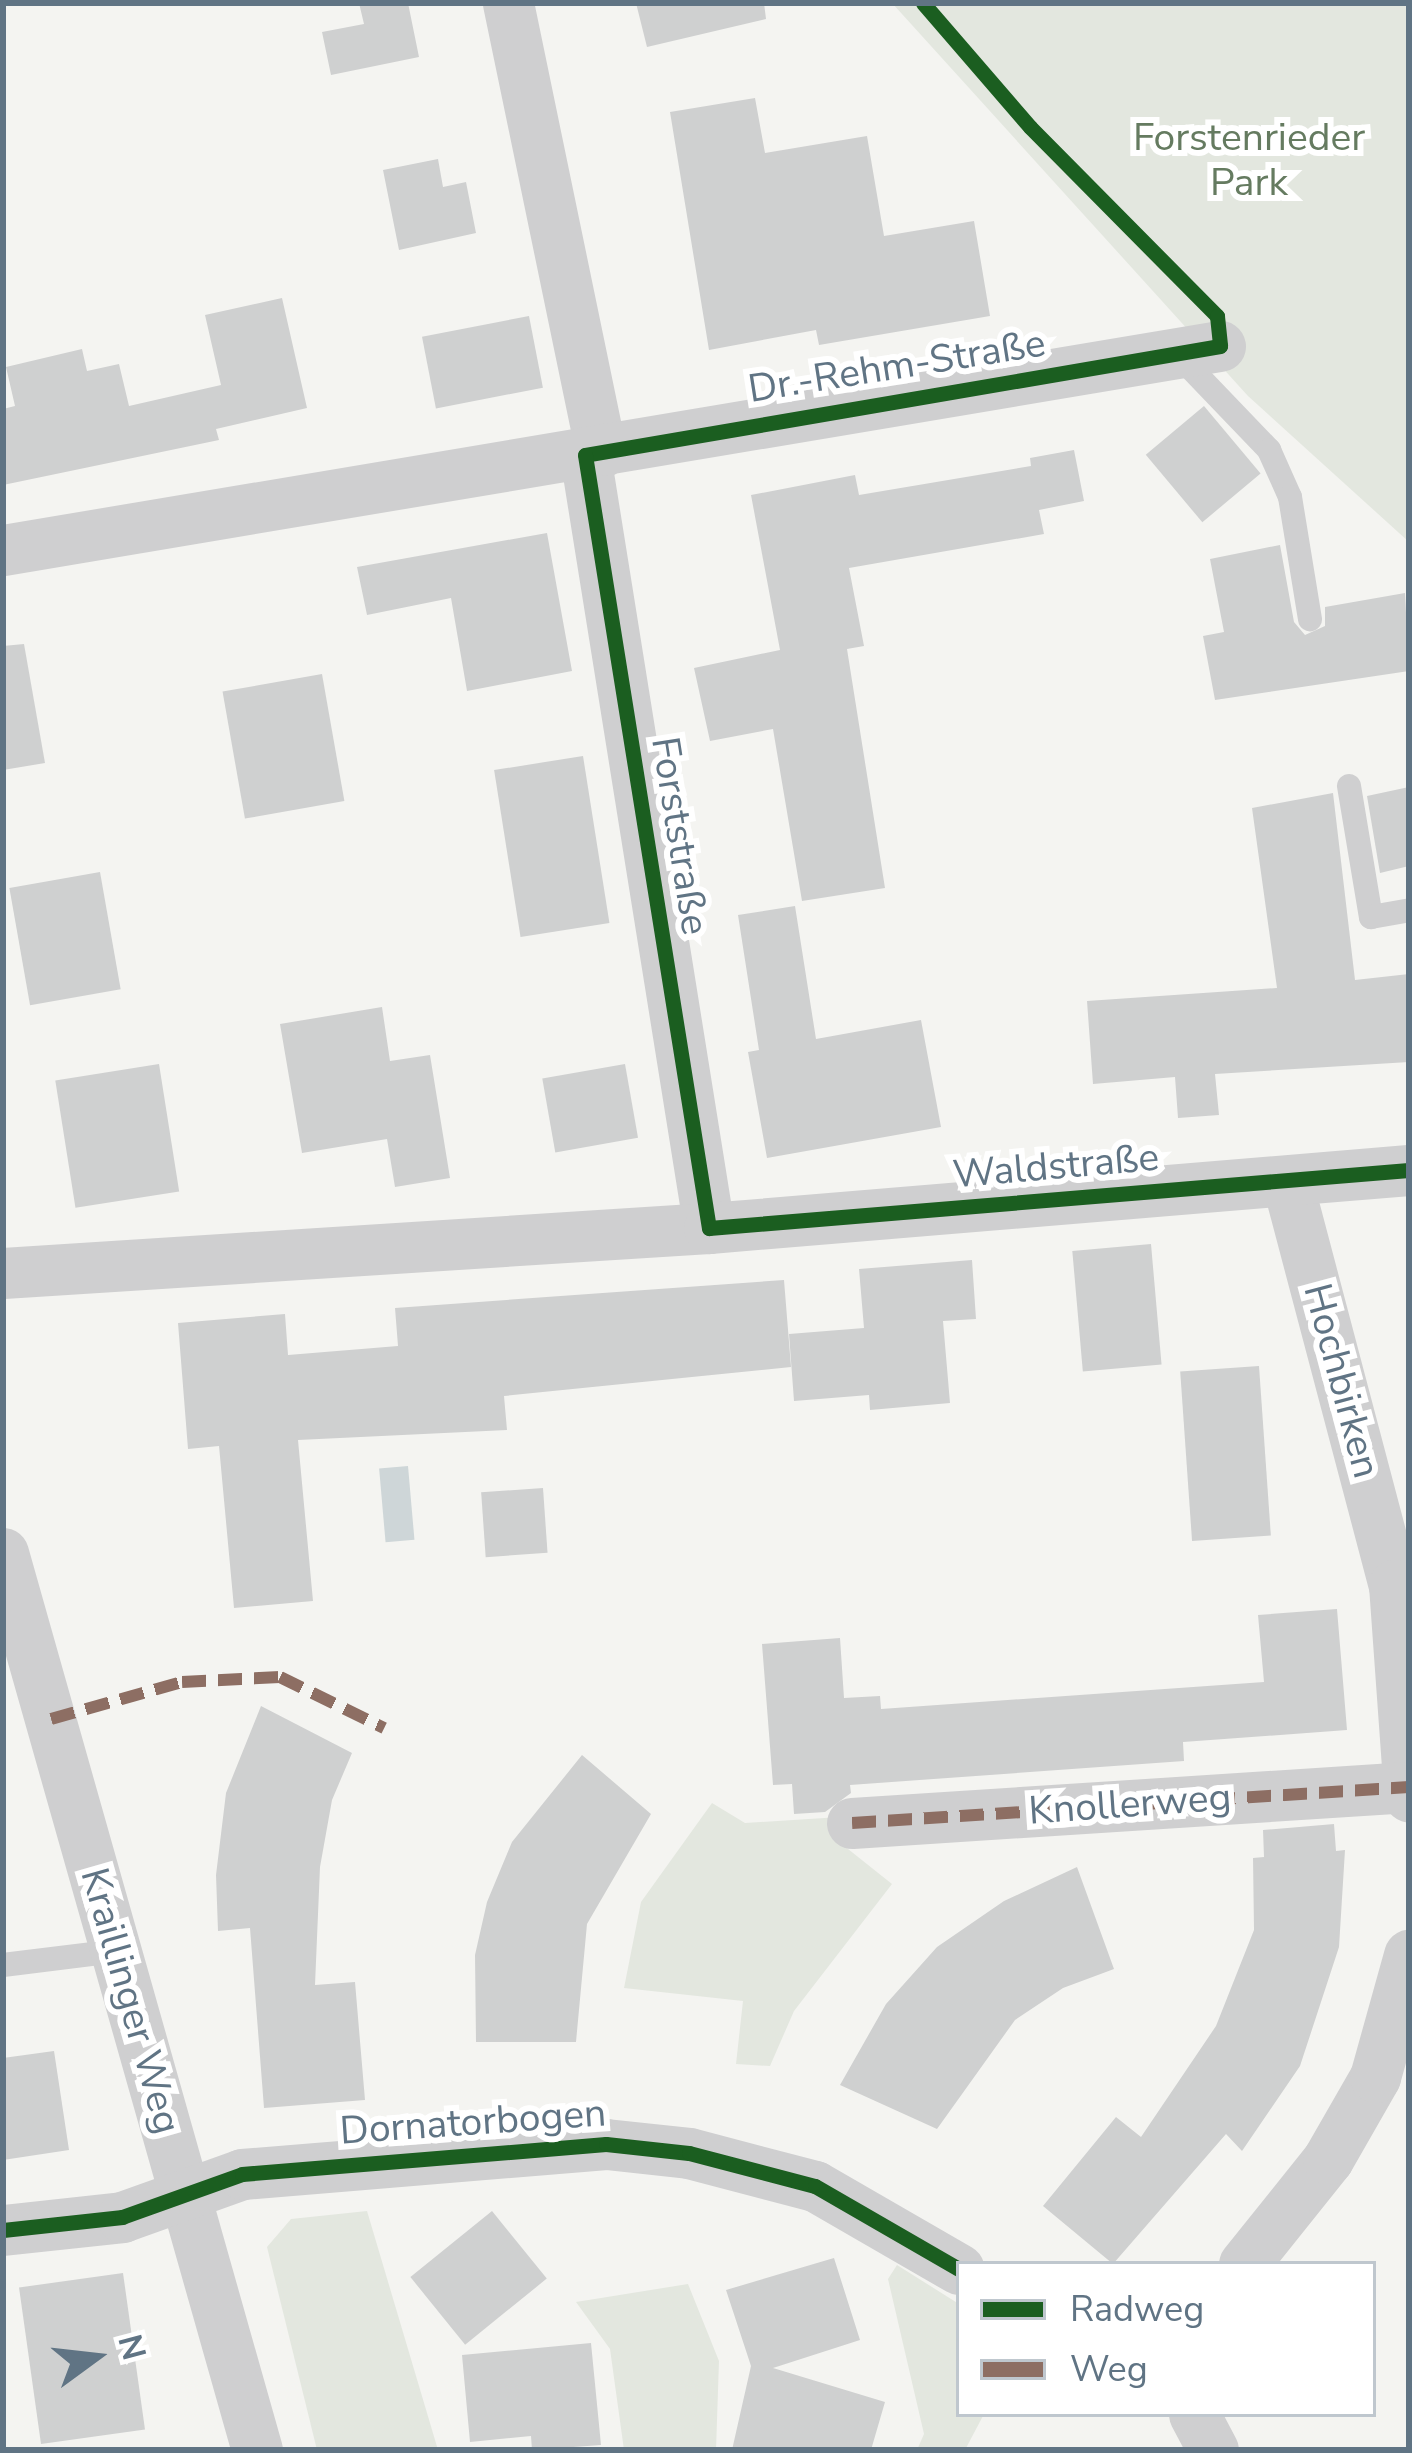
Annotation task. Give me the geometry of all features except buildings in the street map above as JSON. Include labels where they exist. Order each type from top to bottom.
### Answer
[{"type":"street","name":"Forststraße","points":[[508,3],[593,453],[709,1228]]},
{"type":"street","name":"Dr.-Rehm-Straße","points":[[3,550],[1199,350]]},
{"type":"street","name":"Waldstraße","points":[[3,1273],[709,1228],[1409,1170]]},
{"type":"street","name":"Hochbirken","points":[[1288,1181],[1394,1585],[1409,1796]]},
{"type":"street","name":"Kraillinger Weg","points":[[3,1553],[257,2450]]},
{"type":"street","name":"Knollerweg","points":[[852,1823],[1409,1787]]},
{"type":"street","points":[[1246,2261],[1328,2159],[1375,2077],[1409,1954]]},
{"type":"street","name":"Dornatorbogen","points":[[3,2230],[122,2217],[242,2174],[606,2144],[689,2153],[814,2186],[956,2267]]},
{"type":"street","points":[[1196,2417],[1213,2450]]},
{"type":"lane","points":[[1199,350],[1269,450],[1290,497],[1310,619]]},
{"type":"lane","points":[[1348,786],[1371,916],[1409,910]]},
{"type":"lane","points":[[3,1965],[116,1952]]},
{"type":"green space","name":"Forstenrieder Park","points":[[892,3],[1409,3],[1409,542],[1248,396]]},
{"type":"green space","points":[[712,1803],[745,1823],[840,1817],[843,1845],[892,1884],[794,2011],[770,2066],[736,2064],[743,2001],[624,1988],[641,1902]]},
{"type":"green space","points":[[367,2211],[438,2450],[317,2450],[267,2247],[291,2219]]},
{"type":"green space","points":[[897,2265],[956,2302],[956,2417],[982,2417],[965,2450],[917,2450],[924,2434],[888,2279]]},
{"type":"green space","points":[[688,2284],[719,2361],[716,2450],[624,2450],[610,2349],[576,2302]]},
{"type":"shaded area","points":[[408,1466],[414,1540],[386,1542],[379,1469]]},
{"type":"marked path","points":[[51,1719],[182,1682],[280,1677],[384,1728]]},
{"type":"marked path","points":[[852,1823],[1409,1787]]},
{"type":"cycle path","points":[[923,3],[1030,127],[1217,316],[1220,346],[585,455],[709,1228],[1409,1170]]},
{"type":"cycle path","points":[[3,2230],[122,2217],[242,2174],[606,2144],[689,2153],[815,2186],[956,2267]]}]
